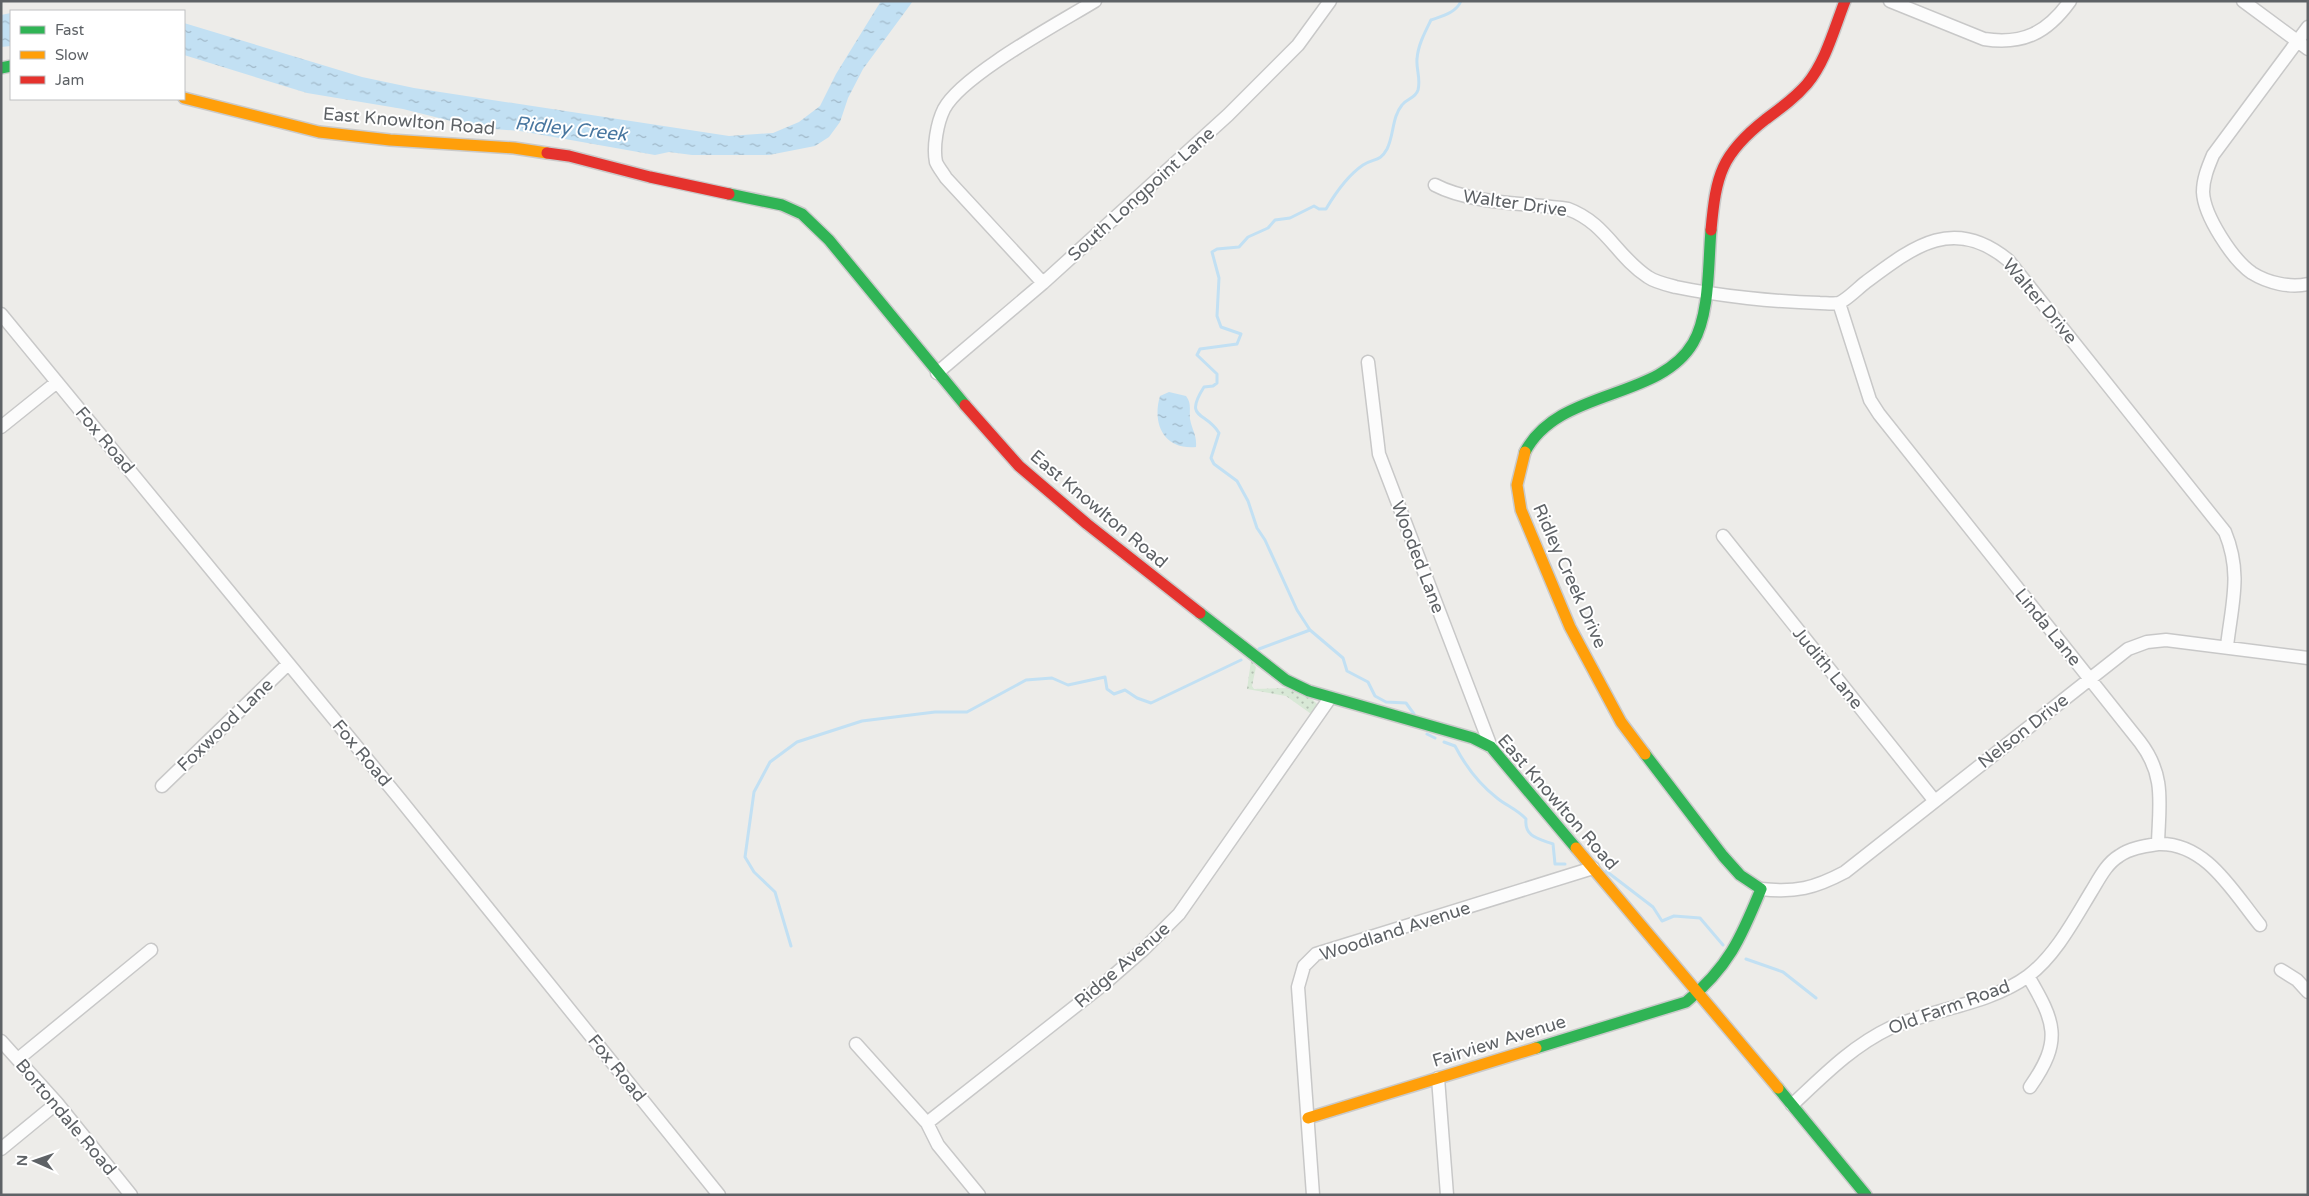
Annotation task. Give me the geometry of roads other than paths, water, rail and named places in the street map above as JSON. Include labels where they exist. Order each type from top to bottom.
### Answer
[{"type":"main road","name":"Ridley Creek Drive","points":[[1761,889],[1740,875],[1722,855],[1621,722],[1570,626],[1521,510],[1517,485],[1525,451],[1537,433],[1552,420],[1566,412],[1664,371],[1682,359],[1693,344],[1701,321],[1716,192],[1722,168],[1738,143],[1799,92],[1815,74],[1845,1]]},
{"type":"main road","name":"East Knowlton Road","points":[[185,98],[319,132],[390,140],[514,148],[569,156],[650,177],[782,205],[802,214],[829,240],[937,373],[1019,466],[1074,514],[1276,673],[1297,687],[1473,738],[1491,747],[1699,993],[1866,1195]]},
{"type":"main road","points":[[1699,993],[1724,966],[1736,948],[1761,889]]},
{"type":"main road","name":"Fairview Avenue","points":[[1308,1118],[1686,1002],[1699,993]]},
{"type":"street","points":[[1043,283],[946,178],[936,162],[936,136],[944,109],[960,90],[990,66],[1095,1]]},
{"type":"street","name":"South Longpoint Lane","points":[[937,373],[1043,283],[1228,115],[1298,45],[1330,1]]},
{"type":"street","points":[[1890,1],[1984,39],[1999,41],[2022,40],[2042,31],[2062,12],[2070,1]]},
{"type":"street","points":[[2243,1],[2303,45]]},
{"type":"street","points":[[2308,27],[2303,45],[2213,155],[2205,175],[2203,193],[2208,214],[2222,239],[2252,273],[2271,282],[2297,286],[2308,284]]},
{"type":"street","name":"Walter Drive","points":[[1435,185],[1449,193],[1466,197],[1568,209],[1582,214],[1594,222],[1627,260],[1649,278],[1675,287],[1803,302],[1839,303],[1913,249],[1945,238],[1968,239],[1989,246],[2007,259],[2225,532],[2233,550],[2236,571],[2227,646]]},
{"type":"street","name":"Linda Lane","points":[[1839,303],[1870,400],[1879,414],[2140,742],[2156,768],[2159,787],[2158,844]]},
{"type":"street","name":"Fox Road","points":[[1,314],[404,804],[719,1195]]},
{"type":"street","name":"Wooded Lane","points":[[1368,362],[1379,454],[1491,747]]},
{"type":"street","points":[[1,427],[57,382]]},
{"type":"street","name":"Judith Lane","points":[[1723,536],[1934,800]]},
{"type":"street","name":"Nelson Drive","points":[[1761,889],[1799,890],[1823,884],[1845,872],[2128,649],[2147,642],[2166,640],[2227,646],[2308,658]]},
{"type":"street","name":"Foxwood Lane","points":[[162,786],[288,664]]},
{"type":"street","name":"Ridge Avenue","points":[[927,1123],[1144,950],[1178,914],[1330,698]]},
{"type":"street","points":[[2158,844],[2185,847],[2201,856],[2222,878],[2260,925]]},
{"type":"street","name":"Old Farm Road","points":[[1792,1105],[1848,1054],[1877,1035],[1905,1022],[1999,991],[2028,976],[2054,949],[2102,873],[2113,859],[2127,852],[2158,844]]},
{"type":"street","name":"Woodland Avenue","points":[[1313,1195],[1298,987],[1304,966],[1316,954],[1593,868]]},
{"type":"street","points":[[18,1060],[151,950]]},
{"type":"street","points":[[2281,970],[2297,980],[2308,992]]},
{"type":"street","points":[[2028,976],[2045,1005],[2052,1032],[2052,1043],[2047,1060],[2030,1087]]},
{"type":"street","name":"Bortondale Road","points":[[1,1041],[57,1103],[131,1195]]},
{"type":"street","points":[[856,1044],[927,1123],[938,1144],[979,1195]]},
{"type":"street","points":[[1438,1078],[1447,1195]]},
{"type":"street","points":[[1,1149],[57,1103]]},
{"type":"water","name":"Ridley Creek","points":[[881,1],[913,1],[863,69],[848,98],[840,122],[829,137],[815,146],[769,155],[692,155],[669,152],[655,155],[520,131],[479,128],[403,109],[307,93],[185,55],[185,23],[362,77],[414,88],[729,136],[773,133],[799,122],[820,106],[836,74]]},
{"type":"water","points":[[10,13],[10,46],[1,47],[1,15]]},
{"type":"water","points":[[1169,392],[1186,396],[1188,399],[1196,447],[1185,447],[1175,444],[1168,439],[1159,425],[1158,406],[1160,396]]},
{"type":"waterway","points":[[1414,714],[1406,703],[1386,702],[1375,696],[1368,682],[1347,671],[1343,658],[1310,630],[1297,610],[1265,540],[1257,528],[1248,501],[1237,481],[1214,464],[1211,458],[1219,433],[1214,426],[1199,414],[1196,410],[1196,405],[1204,387],[1213,386],[1217,383],[1217,374],[1197,355],[1200,349],[1237,344],[1241,334],[1221,327],[1217,316],[1219,278],[1212,252],[1217,249],[1239,247],[1248,237],[1268,228],[1275,220],[1290,218],[1314,206],[1319,209],[1326,209],[1352,174],[1363,165],[1382,156],[1389,144],[1399,110],[1418,90],[1418,54],[1422,39],[1431,20],[1452,11],[1461,1]]},
{"type":"waterway","points":[[1259,649],[1310,630]]},
{"type":"waterway","points":[[791,946],[775,892],[754,872],[745,857],[754,792],[770,762],[797,742],[862,721],[935,712],[967,712],[1026,680],[1052,678],[1068,685],[1105,677],[1107,689],[1114,694],[1125,690],[1137,698],[1151,703],[1241,660]]},
{"type":"waterway","points":[[1427,734],[1435,738]]},
{"type":"waterway","points":[[1444,742],[1455,746],[1468,768],[1484,787],[1526,819],[1527,830],[1530,834],[1553,844],[1555,864],[1565,864]]},
{"type":"waterway","points":[[1606,871],[1653,907],[1662,921],[1674,916],[1700,918],[1723,945]]},
{"type":"waterway","points":[[1746,959],[1783,972],[1816,998]]}]
